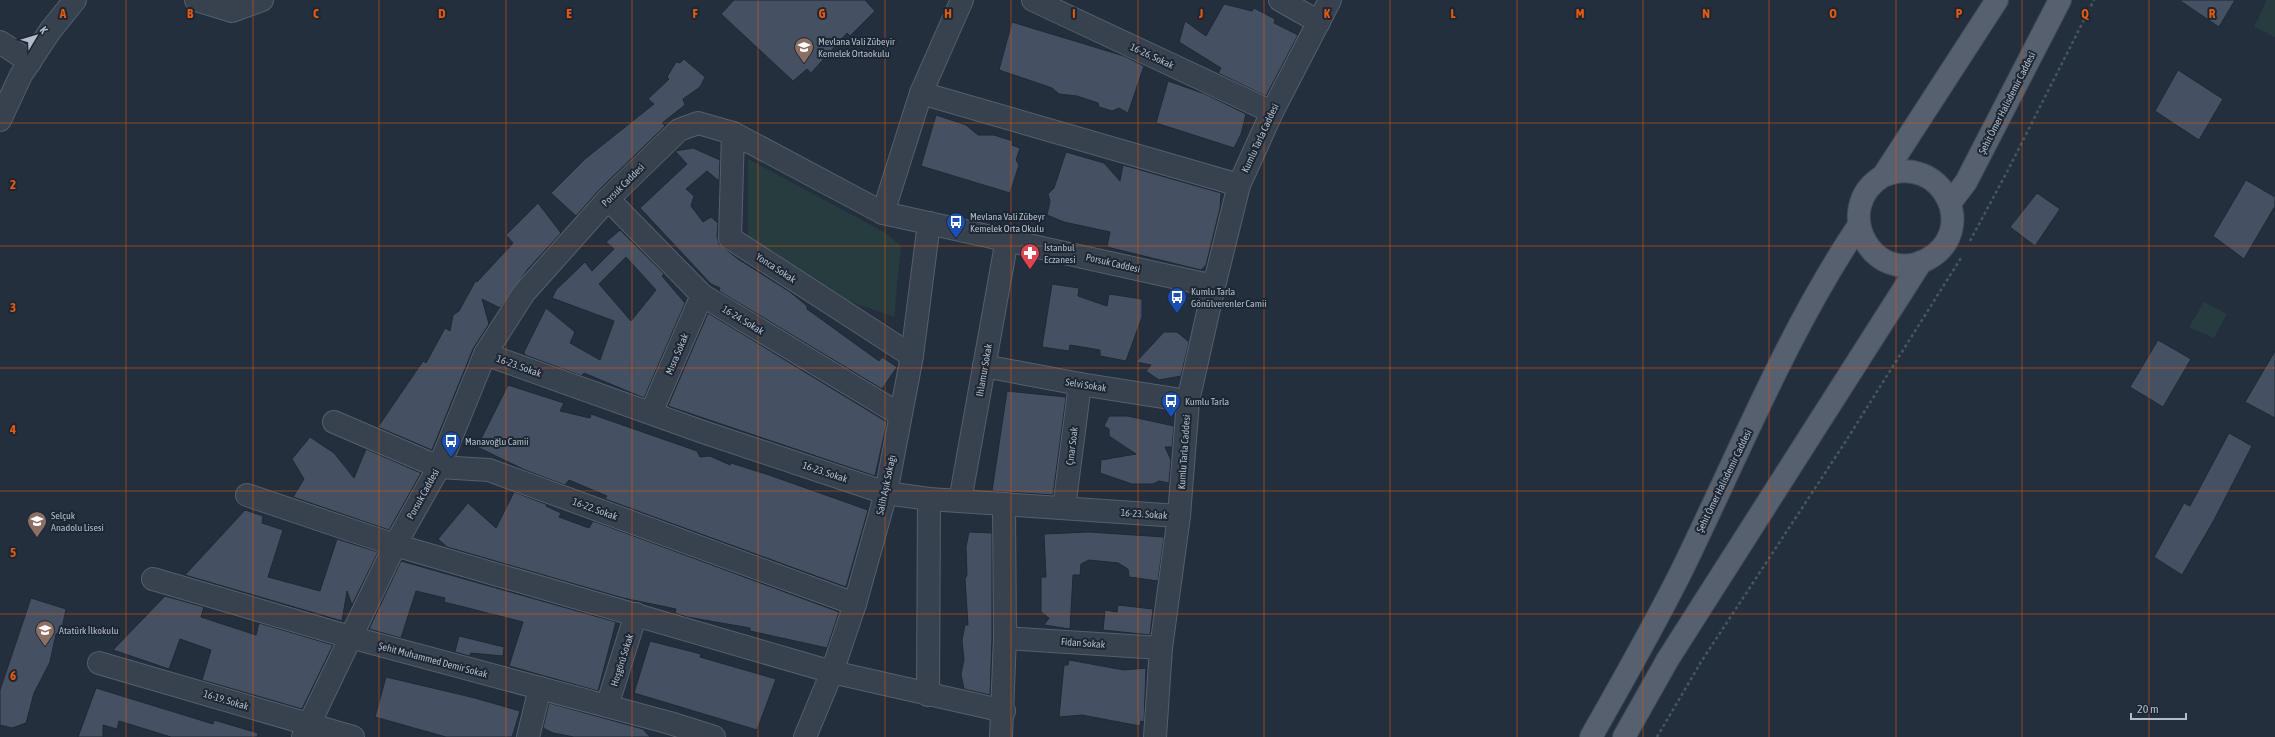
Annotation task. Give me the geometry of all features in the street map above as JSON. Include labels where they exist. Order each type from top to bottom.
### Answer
[{"type":"main road","points":[[1883,176],[1899,171],[1918,173],[1935,182],[1943,190],[1950,203],[1952,222],[1948,238],[1938,251],[1921,262],[1903,265],[1882,258],[1866,243],[1859,225],[1859,211],[1864,195],[1870,186],[1883,176],[1997,0]]},
{"type":"main road","name":"Şehit Ömer Halisdemir Caddesi","points":[[1950,203],[1966,182],[2060,0]]},
{"type":"main road","name":"Şehit Ömer Halisdemir Caddesi","points":[[1591,737],[1647,638],[1681,572],[1709,510],[1822,282],[1859,225]]},
{"type":"main road","points":[[1624,737],[1668,659],[1921,262]]},
{"type":"street","points":[[0,120],[21,75],[50,31],[75,0]]},
{"type":"street","points":[[196,0],[232,11],[262,0]]},
{"type":"street","points":[[883,213],[921,93],[962,0]]},
{"type":"street","name":"16-26. Sokak","points":[[1033,0],[1272,112]]},
{"type":"street","points":[[1280,0],[1319,22]]},
{"type":"street","name":"Kumlu Tarla Caddesi","points":[[1154,737],[1161,648],[1179,516],[1188,401],[1214,286],[1239,186],[1272,112],[1330,0]]},
{"type":"street","points":[[0,42],[30,62]]},
{"type":"street","points":[[921,93],[1239,186]]},
{"type":"street","name":"Porsuk Caddesi","points":[[305,731],[395,545],[439,467],[485,354],[524,293],[608,199],[679,130],[698,123],[733,132],[883,213],[1214,286]]},
{"type":"street","name":"Yonca Sokak","points":[[733,132],[730,238],[912,356]]},
{"type":"street","name":"16-24. Sokak","points":[[608,199],[702,295],[899,414]]},
{"type":"street","name":"Salih Aşık Sokağı","points":[[805,737],[832,672],[855,604],[886,493],[899,414],[912,356],[929,224]]},
{"type":"street","name":"Ihlamur Sokak","points":[[960,501],[1007,240]]},
{"type":"street","name":"Mısra Sokak","points":[[651,413],[702,295]]},
{"type":"street","name":"16-23. Sokak","points":[[485,354],[651,413],[886,493],[929,499],[1179,516]]},
{"type":"street","name":"Selvi Sokak","points":[[984,366],[1080,384],[1188,401]]},
{"type":"street","name":"Çınar Soak","points":[[1064,508],[1080,384]]},
{"type":"street","name":"16-22. Sokak","points":[[334,422],[439,467],[490,470],[855,604]]},
{"type":"street","points":[[247,494],[395,545],[832,672],[928,695],[1004,711]]},
{"type":"street","points":[[928,695],[929,499]]},
{"type":"street","points":[[1001,737],[1004,711],[1005,638],[1004,504]]},
{"type":"street","name":"Şehit Muhammed Demir Sokak","points":[[153,579],[350,637],[607,706],[668,730],[714,737]]},
{"type":"street","name":"Hoşgörü Sokak","points":[[607,706],[636,614]]},
{"type":"street","name":"Fidan Sokak","points":[[1005,638],[1161,648]]},
{"type":"street","name":"16-19. Sokak","points":[[100,663],[305,731],[353,737]]},
{"type":"street","points":[[528,737],[540,688]]},
{"type":"path","points":[[1969,243],[2008,170],[2094,0]]},
{"type":"path","points":[[1657,737],[1702,662],[1844,444],[1962,256]]},
{"type":"green space","points":[[2267,0],[2275,0],[2275,37],[2254,27]]},
{"type":"green space","points":[[748,159],[884,232],[901,246],[894,317],[843,299],[748,239]]},
{"type":"green space","points":[[2204,302],[2227,314],[2214,338],[2189,327]]},
{"type":"building","points":[[734,0],[865,0],[875,11],[850,36],[847,33],[811,73],[807,69],[793,81],[721,14]]},
{"type":"building","points":[[2179,0],[2235,0],[2219,27]]},
{"type":"building","points":[[1224,4],[1252,11],[1254,8],[1275,19],[1274,23],[1298,35],[1266,96],[1218,73],[1221,68],[1179,42],[1185,21],[1206,36]]},
{"type":"building","points":[[1012,22],[1124,56],[1144,66],[1128,113],[1119,108],[1112,111],[1099,107],[1098,103],[1077,96],[1059,94],[1052,88],[999,70]]},
{"type":"building","points":[[684,59],[705,77],[700,87],[683,99],[685,105],[662,123],[665,126],[599,190],[576,216],[551,193],[585,159],[654,104],[648,99],[669,79],[667,77],[676,62],[680,63]]},
{"type":"building","points":[[2178,70],[2223,99],[2199,140],[2155,111]]},
{"type":"building","points":[[1168,81],[1205,94],[1246,114],[1241,134],[1234,148],[1156,123]]},
{"type":"building","points":[[936,115],[966,125],[978,135],[994,135],[1013,141],[1012,145],[1020,148],[1016,160],[1019,165],[1010,193],[921,166]]},
{"type":"building","points":[[693,148],[720,160],[719,181],[707,171],[686,189],[694,196],[691,206],[703,222],[711,217],[718,223],[717,236],[719,244],[738,259],[790,292],[807,306],[807,309],[879,361],[882,357],[897,367],[882,389],[719,291],[720,288],[711,284],[640,208],[687,164],[675,151]]},
{"type":"building","points":[[1066,152],[1104,163],[1120,181],[1123,165],[1221,193],[1220,208],[1206,265],[1201,270],[1107,247],[1110,232],[1064,222],[1047,215],[1050,201],[1048,194],[1054,188]]},
{"type":"building","points":[[2246,180],[2275,197],[2275,206],[2244,259],[2213,236]]},
{"type":"building","points":[[2037,193],[2060,209],[2035,246],[2010,227]]},
{"type":"building","points":[[538,203],[561,233],[528,269],[500,308],[482,299],[489,324],[473,349],[432,450],[378,427],[423,361],[426,363],[445,328],[450,331],[453,315],[459,311],[476,280],[477,282],[513,243],[506,235]]},
{"type":"building","points":[[620,230],[664,274],[662,276],[685,303],[644,398],[584,373],[582,376],[525,355],[524,352],[546,308],[575,332],[570,343],[600,360],[614,321],[552,298],[556,290],[585,262],[592,271],[614,249],[606,242]],"holes":[[[626,257],[656,290],[631,321],[599,284]]]},
{"type":"building","points":[[1052,284],[1079,288],[1078,296],[1107,306],[1109,294],[1142,299],[1142,317],[1126,361],[1100,356],[1100,350],[1070,345],[1069,351],[1042,347]]},
{"type":"building","points":[[708,313],[887,422],[875,476],[668,406]]},
{"type":"building","points":[[1164,332],[1177,332],[1189,342],[1181,376],[1159,380],[1146,371],[1151,365],[1136,362]]},
{"type":"building","points":[[2158,340],[2191,359],[2163,407],[2130,387]]},
{"type":"building","points":[[2275,351],[2275,418],[2245,402]]},
{"type":"building","points":[[508,385],[564,403],[560,411],[590,418],[591,414],[697,451],[700,457],[710,456],[730,465],[731,463],[769,475],[868,510],[846,587],[605,499],[607,496],[569,480],[565,485],[525,470],[477,447]]},
{"type":"building","points":[[1007,391],[1066,397],[1053,495],[992,491]]},
{"type":"building","points":[[1109,416],[1128,416],[1174,426],[1172,447],[1165,447],[1171,460],[1169,483],[1159,481],[1153,484],[1132,484],[1100,473],[1101,460],[1136,454],[1109,436],[1109,429],[1104,426]]},
{"type":"building","points":[[2229,433],[2252,446],[2214,520],[2182,575],[2154,557],[2184,503],[2190,506]]},
{"type":"building","points":[[310,437],[334,453],[354,478],[366,449],[421,473],[389,530],[293,497],[304,479],[292,459]]},
{"type":"building","points":[[514,492],[548,505],[546,506],[561,513],[559,517],[589,528],[593,521],[839,612],[827,648],[750,631],[750,628],[687,617],[675,613],[676,609],[623,598],[447,547],[438,539],[468,503],[496,528]]},
{"type":"building","points":[[245,510],[263,516],[262,523],[283,530],[268,577],[320,591],[337,539],[378,552],[352,605],[347,591],[342,621],[185,575]]},
{"type":"building","points":[[969,532],[992,533],[992,638],[990,695],[964,689],[961,674],[964,660],[962,640],[965,625],[968,625],[965,579],[967,575],[966,547]]},
{"type":"building","points":[[1089,532],[1164,537],[1158,581],[1129,577],[1128,569],[1118,563],[1089,560],[1081,564],[1080,575],[1073,575],[1070,629],[1044,625],[1049,618],[1041,612],[1041,577],[1046,577],[1044,534]]},
{"type":"building","points":[[401,561],[616,622],[598,691],[509,666],[523,622],[444,602],[445,598],[416,591],[401,638],[369,629]]},
{"type":"building","points":[[165,596],[204,607],[201,617],[256,635],[259,623],[333,645],[302,709],[202,680],[211,650],[180,639],[169,669],[113,650]]},
{"type":"building","points":[[31,598],[66,609],[61,633],[56,634],[50,662],[34,693],[26,723],[12,728],[0,725],[0,690]]},
{"type":"building","points":[[1118,605],[1153,609],[1150,635],[1103,630],[1105,610],[1117,612]]},
{"type":"building","points":[[459,636],[504,647],[503,656],[471,653],[469,656],[455,652]]},
{"type":"building","points":[[650,641],[701,654],[700,657],[776,679],[757,730],[634,693]]},
{"type":"building","points":[[1069,660],[1124,670],[1146,668],[1144,722],[1141,721],[1140,726],[1082,715],[1059,717],[1064,665],[1068,665]]},
{"type":"building","points":[[386,677],[475,698],[520,711],[512,737],[446,737],[375,717]]},
{"type":"building","points":[[96,688],[213,724],[214,720],[258,733],[257,737],[171,737],[119,721],[117,729],[103,725],[103,737],[78,737]]},
{"type":"building","points":[[549,703],[643,729],[650,737],[574,737],[553,733],[543,728]]},
{"type":"place","name":"Mevlana Vali Zübeyir Kemelek Ortaokulu","points":[[804,64]]},
{"type":"place","name":"Mevlana Vali Zübeyr Kemelek Orta Okulu","points":[[956,239]]},
{"type":"place","name":"İstanbul Eczanesi","points":[[1030,270]]},
{"type":"place","name":"Kumlu Tarla Gönülverenler Camii","points":[[1177,314]]},
{"type":"place","name":"Kumlu Tarla","points":[[1171,418]]},
{"type":"place","name":"Manavoğlu Camii","points":[[451,458]]},
{"type":"place","name":"Selçuk Anadolu Lisesi","points":[[37,538]]},
{"type":"place","name":"Atatürk İlkokulu","points":[[45,647]]}]
